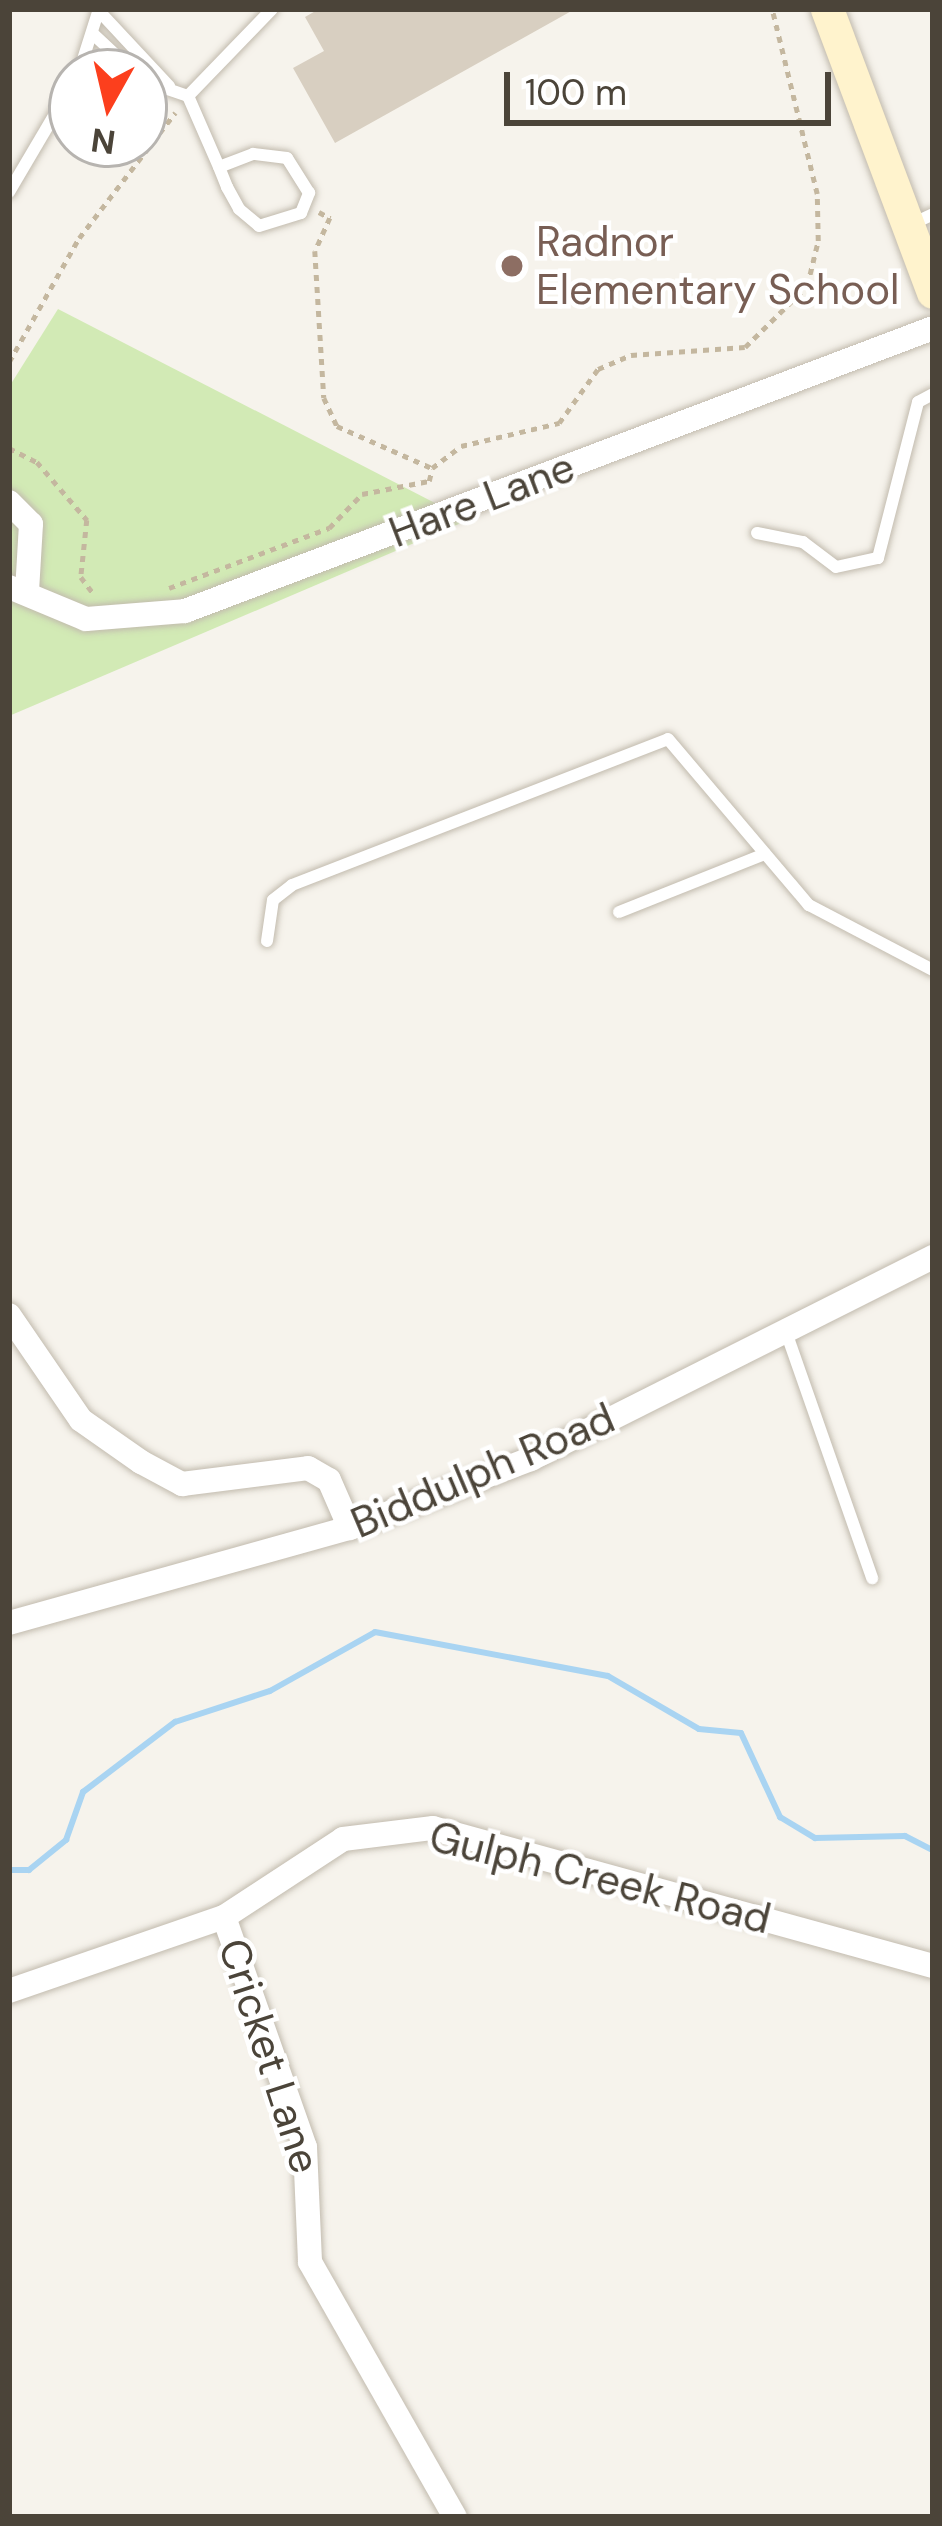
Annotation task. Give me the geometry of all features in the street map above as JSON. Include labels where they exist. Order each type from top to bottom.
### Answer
[{"type":"street","points":[[827,9],[922,219],[933,292]]},
{"type":"street","name":"Hare Lane","points":[[9,502],[31,524],[18,590],[86,619],[185,611],[933,328]]},
{"type":"street","name":"Biddulph Road","points":[[9,1623],[350,1528],[531,1459],[933,1257]]},
{"type":"street","points":[[9,1315],[81,1420],[141,1462],[182,1484],[308,1468],[329,1480],[350,1528]]},
{"type":"street","name":"Gulph Creek Road","points":[[9,1991],[224,1917],[343,1840],[434,1828],[933,1966]]},
{"type":"street","name":"Cricket Lane","points":[[224,1917],[305,2146],[310,2262],[455,2517]]},
{"type":"lane","points":[[188,96],[272,9]]},
{"type":"lane","points":[[99,10],[169,86],[188,96],[219,167],[259,226],[305,204],[304,172],[287,158],[253,154],[219,167]]},
{"type":"lane","points":[[87,48],[99,10]]},
{"type":"lane","points":[[92,33],[108,48]]},
{"type":"lane","points":[[9,192],[48,126]]},
{"type":"lane","points":[[757,533],[803,542],[836,567],[878,558],[918,402],[933,394]]},
{"type":"lane","points":[[267,941],[272,900],[292,885],[668,739],[809,905],[933,970]]},
{"type":"lane","points":[[620,912],[765,854]]},
{"type":"lane","points":[[786,1332],[872,1578]]},
{"type":"path","points":[[153,594],[329,527],[362,494],[429,482],[432,468],[461,446],[559,423],[598,369],[631,355],[745,346],[807,286],[817,194],[772,9]]},
{"type":"path","points":[[9,362],[79,238],[188,96]]},
{"type":"path","points":[[305,204],[330,218],[316,251],[315,375],[337,426],[432,468]]},
{"type":"path","points":[[9,448],[37,462],[87,520],[81,577],[111,596]]},
{"type":"green space","points":[[58,309],[468,520],[9,716],[9,387]]},
{"type":"building","points":[[319,9],[575,9],[335,143],[293,68],[324,51],[305,17]]},
{"type":"waterway","points":[[9,1870],[29,1870],[66,1840],[83,1792],[175,1722],[270,1691],[375,1632],[608,1676],[699,1729],[741,1733],[780,1817],[815,1838],[905,1836],[933,1850]]},
{"type":"place","name":"Radnor Elementary School","points":[[512,266]]}]
